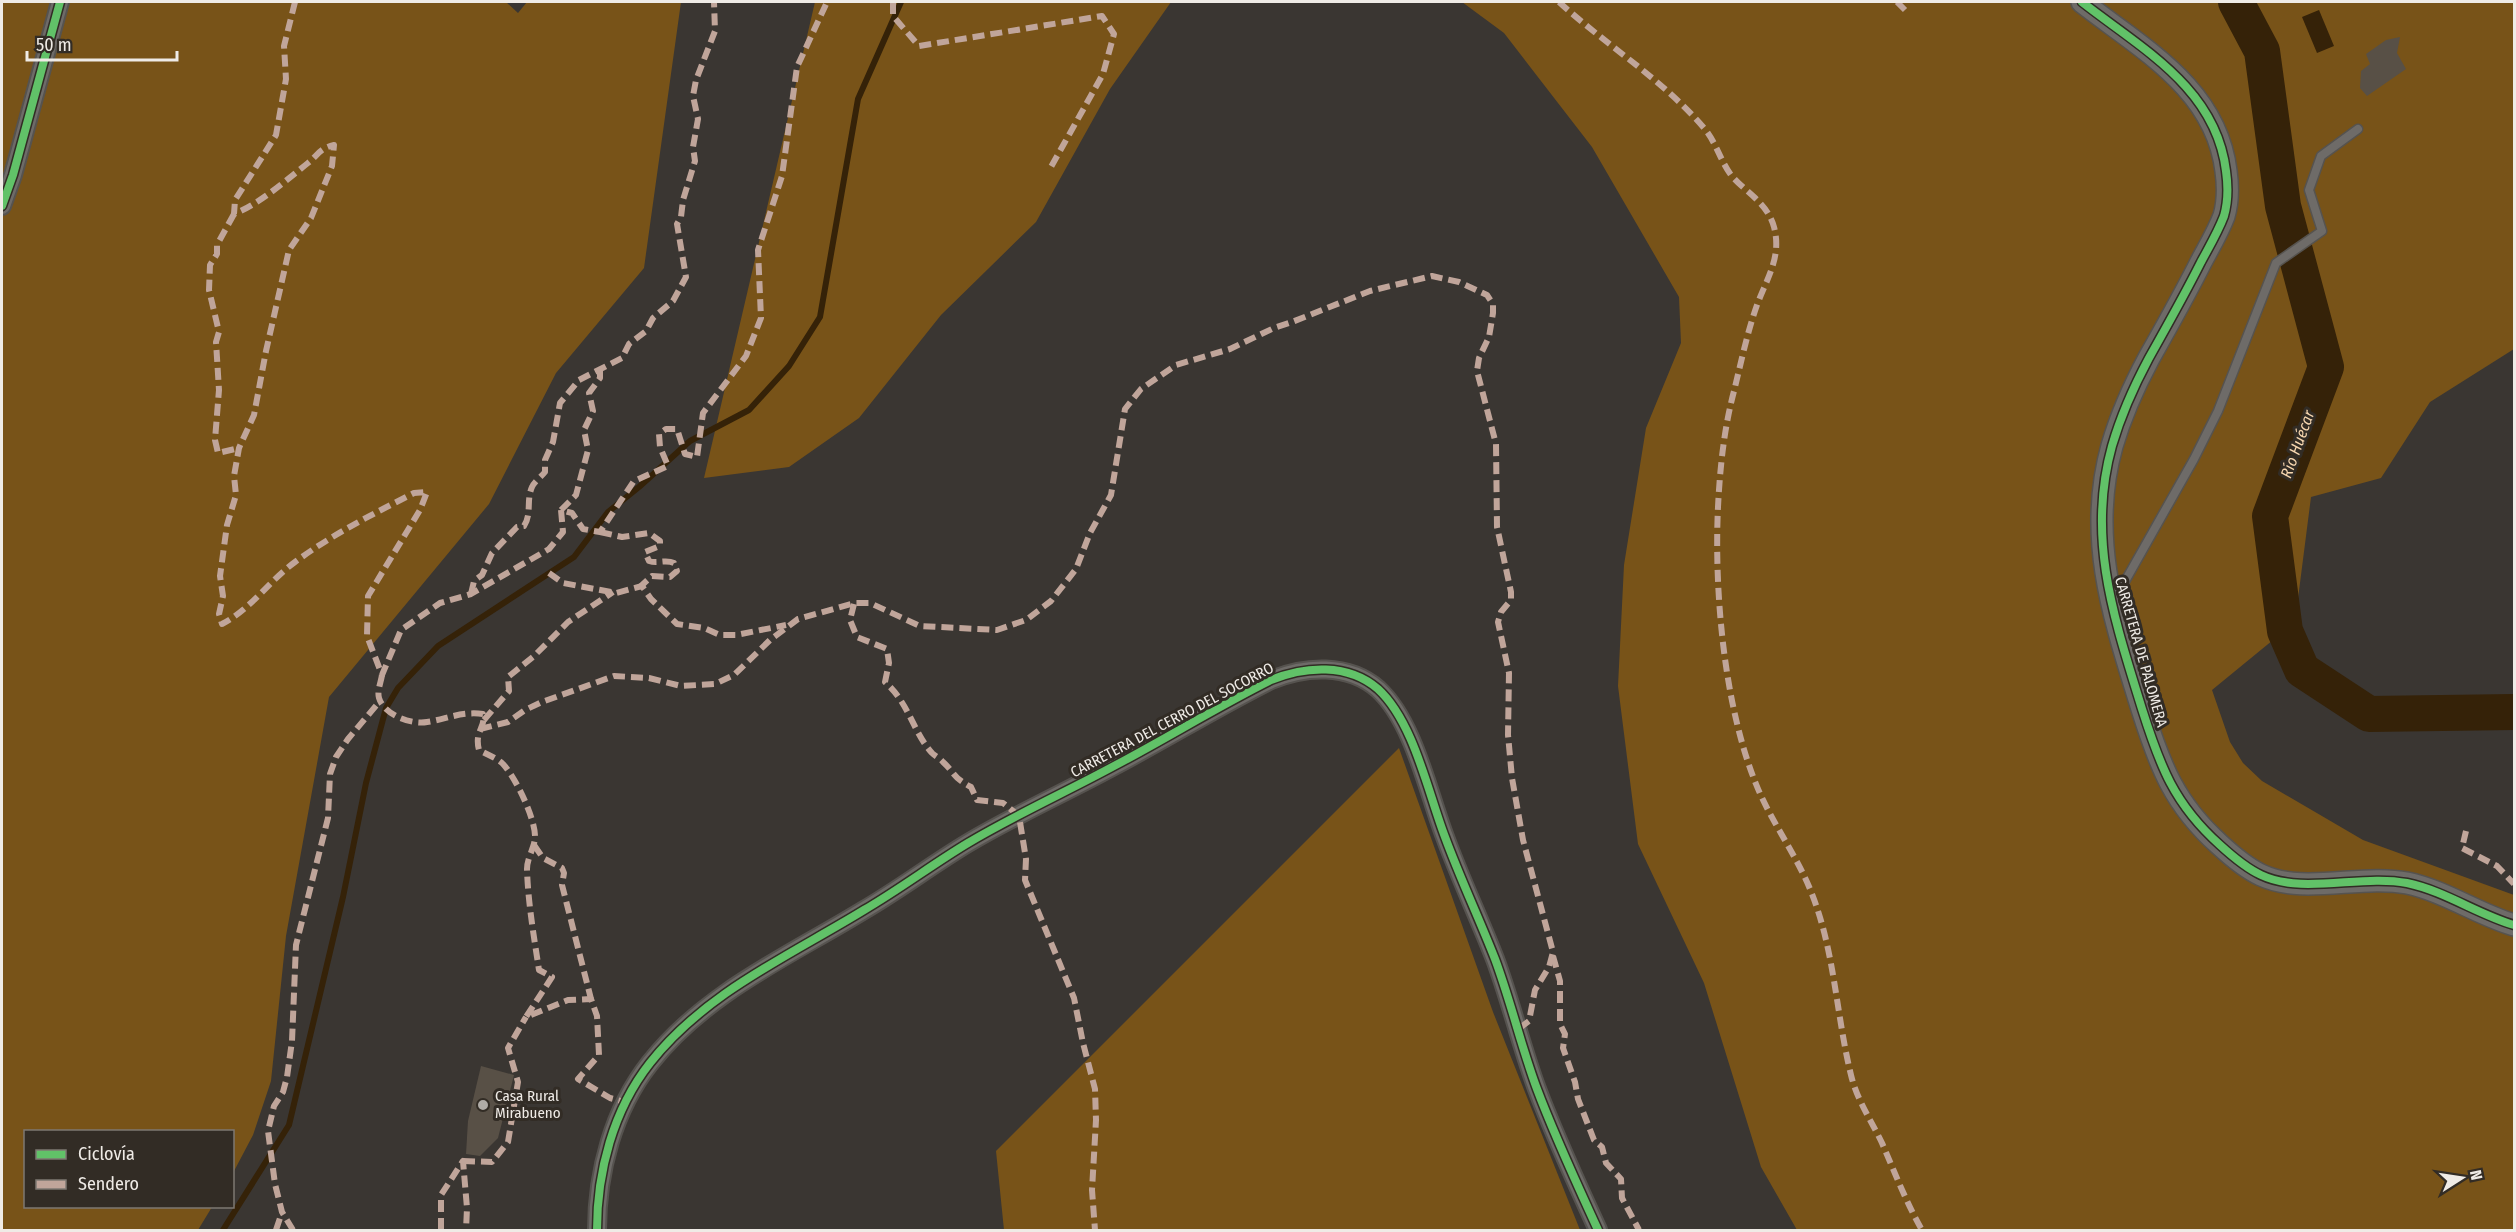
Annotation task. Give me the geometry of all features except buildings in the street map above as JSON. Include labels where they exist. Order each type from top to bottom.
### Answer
[{"type":"street","points":[[2,206],[13,175],[60,2]]},
{"type":"street","name":"CARRETERA DE PALOMERA","points":[[2082,2],[2163,65],[2196,96],[2218,135],[2227,183],[2226,208],[2219,226],[2137,382],[2112,445],[2105,482],[2103,529],[2105,576],[2112,608],[2151,739],[2169,783],[2194,821],[2230,855],[2261,875],[2286,882],[2381,880],[2422,887],[2514,925]]},
{"type":"street","name":"CARRETERA DEL CERRO DEL SOCORRO","points":[[597,1230],[598,1206],[607,1152],[625,1102],[661,1050],[684,1026],[715,1001],[775,960],[852,917],[993,830],[1270,680],[1296,671],[1323,669],[1349,674],[1372,684],[1387,699],[1402,725],[1496,962],[1537,1089],[1598,1230]]},
{"type":"lane","points":[[2112,608],[2122,585],[2194,459],[2218,411],[2276,262],[2322,231],[2308,190],[2321,156],[2358,129]]},
{"type":"shaded area","points":[[2,2],[506,2],[518,13],[527,2],[681,2],[644,268],[556,373],[489,504],[329,697],[286,936],[271,1081],[253,1135],[234,1171],[234,1130],[24,1130],[24,1208],[211,1208],[198,1230],[2,1230]]},
{"type":"shaded area","points":[[815,2],[1171,2],[1110,89],[1036,222],[941,315],[859,418],[789,467],[704,478]]},
{"type":"shaded area","points":[[1462,2],[2514,2],[2514,349],[2430,402],[2381,478],[2311,497],[2295,622],[2212,690],[2230,742],[2243,763],[2262,781],[2363,840],[2514,895],[2514,1230],[1797,1230],[1761,1167],[1704,983],[1638,844],[1618,686],[1624,565],[1646,428],[1681,343],[1679,297],[1592,147],[1504,33]]},
{"type":"shaded area","points":[[2319,10],[2334,46],[2317,53],[2302,17]]},
{"type":"shaded area","points":[[1399,748],[1493,1012],[1580,1230],[1004,1230],[996,1151]]},
{"type":"waterway","points":[[223,1230],[289,1125],[343,897],[366,783],[386,708],[398,688],[438,646],[574,557],[608,512],[690,441],[749,410],[789,366],[820,317],[858,99],[901,2]]},
{"type":"waterway","name":"Río Huécar","points":[[2236,2],[2262,51],[2283,206],[2326,367],[2270,516],[2285,631],[2302,670],[2369,714],[2514,712]]},
{"type":"marked path","points":[[295,2],[284,46],[286,79],[276,135],[235,200],[234,214],[263,198],[322,150],[334,145],[332,166],[311,218],[289,250],[254,415],[239,448],[234,476],[236,495],[227,525],[220,576],[223,596],[219,614],[222,624],[242,611],[295,562],[324,542],[414,493],[427,492],[420,510],[368,596],[367,636],[382,675],[401,630],[440,603],[471,594],[549,549],[563,532],[561,510],[572,513],[583,529],[600,532],[634,481],[668,466],[660,447],[659,434],[666,429],[677,429],[685,454],[697,457],[703,413],[746,356],[761,318],[758,250],[782,176],[797,67],[827,2]]},
{"type":"marked path","points":[[471,594],[474,581],[482,575],[492,553],[517,527],[524,526],[532,487],[545,472],[545,460],[553,442],[560,403],[579,380],[622,358],[629,344],[646,331],[653,318],[673,301],[686,277],[677,224],[681,217],[683,200],[695,161],[693,147],[698,119],[693,96],[696,80],[715,31],[714,2]]},
{"type":"marked path","points":[[893,2],[893,16],[919,46],[1102,16],[1114,34],[1103,74],[1051,167]]},
{"type":"marked path","points":[[1559,2],[1688,110],[1708,133],[1731,175],[1761,204],[1771,218],[1774,227],[1775,258],[1747,337],[1728,420],[1721,463],[1717,540],[1718,575],[1729,684],[1745,753],[1756,784],[1806,880],[1820,916],[1854,1084],[1922,1230]]},
{"type":"marked path","points":[[1897,2],[1905,10]]},
{"type":"marked path","points":[[234,214],[217,245],[217,254],[210,265],[209,290],[219,332],[216,342],[219,390],[215,440],[218,453],[239,448]]},
{"type":"marked path","points":[[480,729],[508,722],[542,702],[614,676],[649,678],[681,686],[715,684],[734,675],[770,640],[798,619],[855,603],[870,603],[920,626],[997,630],[1026,620],[1051,601],[1076,569],[1090,533],[1111,495],[1125,409],[1141,389],[1176,365],[1230,349],[1274,328],[1370,291],[1432,276],[1459,282],[1487,295],[1493,304],[1489,337],[1479,358],[1477,371],[1496,444],[1497,527],[1511,592],[1511,600],[1501,612],[1498,622],[1509,673],[1508,735],[1512,778],[1523,840],[1553,952],[1549,967],[1535,990],[1529,1021],[1517,1030]]},
{"type":"marked path","points":[[561,510],[576,495],[588,450],[584,430],[593,411],[589,393],[600,378],[600,369]]},
{"type":"marked path","points":[[600,532],[622,537],[649,533],[660,541],[660,546],[645,552],[649,561],[674,563],[677,571],[670,577],[652,576],[641,586]]},
{"type":"marked path","points":[[549,573],[563,583],[616,593],[642,586],[651,599],[677,624],[704,628],[720,635],[736,635],[786,625]]},
{"type":"marked path","points":[[484,720],[509,691],[508,677],[533,657],[568,622],[613,592]]},
{"type":"marked path","points":[[854,604],[850,620],[857,637],[887,649],[889,663],[885,682],[900,699],[932,753],[957,778],[971,787],[977,800],[1003,803],[1019,816],[1026,859],[1025,880],[1074,998],[1095,1089],[1096,1120],[1092,1190],[1095,1230]]},
{"type":"marked path","points":[[382,675],[379,698],[386,709],[399,718],[421,723],[461,714],[483,714],[483,723],[478,738],[479,750],[498,760],[508,770],[524,800],[534,830],[535,838],[527,869],[530,907],[539,970],[552,977],[526,1017],[568,1000],[591,999],[597,1016],[599,1055],[578,1079],[610,1098],[625,1102]]},
{"type":"marked path","points":[[293,1230],[282,1212],[275,1184],[268,1131],[274,1106],[283,1092],[287,1077],[292,1041],[296,945],[328,818],[330,774],[336,757],[348,739],[380,701]]},
{"type":"marked path","points":[[2466,831],[2462,848],[2497,866],[2514,884]]},
{"type":"marked path","points":[[534,845],[543,858],[562,868],[564,873],[562,885],[591,999]]},
{"type":"marked path","points":[[1553,956],[1560,981],[1560,1024],[1565,1034],[1563,1048],[1575,1082],[1578,1099],[1594,1140],[1602,1147],[1606,1163],[1621,1179],[1622,1198],[1639,1230]]},
{"type":"marked path","points":[[463,1161],[492,1162],[508,1142],[518,1082],[508,1048],[526,1017]]},
{"type":"marked path","points":[[441,1230],[441,1195],[463,1161],[467,1208],[466,1230]]},
{"type":"marked path","points":[[276,1230],[282,1212]]},
{"type":"cycle path","points":[[2,206],[13,175],[60,2]]},
{"type":"cycle path","points":[[2082,2],[2151,54],[2192,93],[2208,116],[2219,142],[2227,176],[2227,199],[2222,222],[2133,390],[2112,446],[2105,480],[2102,514],[2107,579],[2122,644],[2162,766],[2180,799],[2204,830],[2234,857],[2261,875],[2277,881],[2295,883],[2371,881],[2407,883],[2435,891],[2514,925]]},
{"type":"cycle path","points":[[597,1230],[604,1164],[617,1121],[626,1101],[650,1063],[672,1038],[697,1016],[750,977],[877,902],[968,843],[1271,680],[1312,670],[1340,671],[1366,681],[1378,689],[1391,703],[1411,739],[1451,852],[1495,959],[1537,1089],[1598,1230]]},
{"type":"place","name":"Casa Rural Mirabueno","points":[[483,1105]]}]
